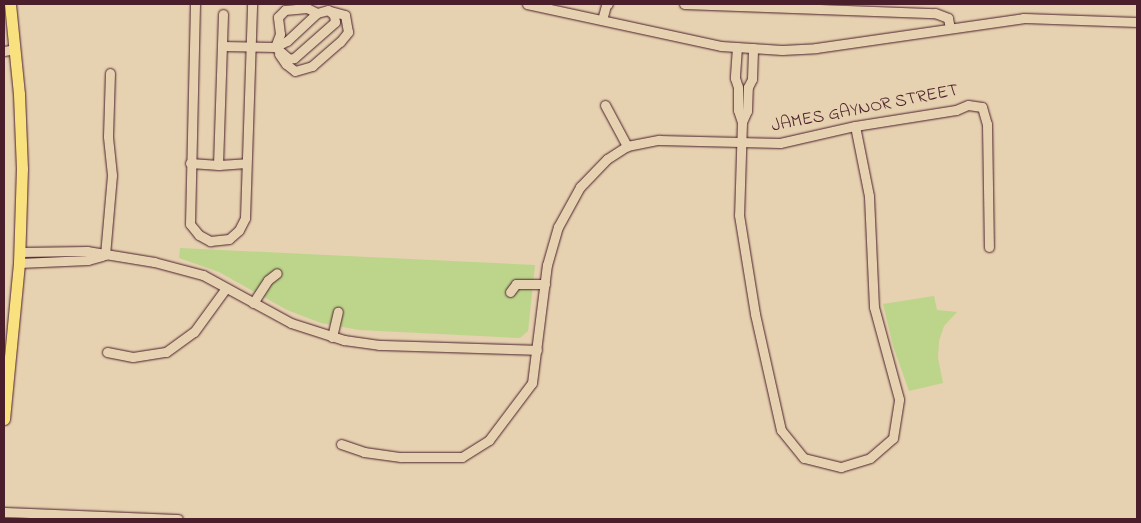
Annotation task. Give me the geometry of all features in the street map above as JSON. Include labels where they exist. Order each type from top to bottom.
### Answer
[{"type":"main road","points":[[4,419],[19,257],[22,168],[9,50],[10,4]]},
{"type":"street","points":[[195,4],[190,224],[199,235],[210,241],[229,239],[240,230],[245,218],[252,4]]},
{"type":"street","points":[[527,4],[721,46],[753,48],[816,48],[1023,18],[1137,22]]},
{"type":"street","points":[[602,20],[606,5],[608,4]]},
{"type":"street","points":[[684,4],[935,13],[948,18],[950,28]]},
{"type":"street","points":[[275,47],[280,34],[278,17],[284,10],[307,8],[317,13]]},
{"type":"street","points":[[222,46],[275,47],[287,41],[317,13],[330,11],[345,15],[348,32],[340,42],[312,66],[295,71],[286,64],[275,47]]},
{"type":"street","points":[[275,47],[289,59],[294,58],[335,22],[334,15],[330,11]]},
{"type":"street","points":[[218,165],[223,14]]},
{"type":"street","points":[[737,47],[734,78],[743,87],[747,112],[742,122],[739,215],[755,314],[781,430],[804,458],[841,467],[870,458],[893,438],[899,399],[874,307],[869,196],[855,126]]},
{"type":"street","points":[[743,87],[752,79],[753,48]]},
{"type":"street","points":[[105,255],[112,175],[108,136],[110,73]]},
{"type":"street","points":[[605,104],[627,146]]},
{"type":"street","name":"JAMES GAYNOR STREET","points":[[341,444],[364,452],[401,457],[462,457],[490,440],[532,383],[545,284],[558,227],[580,187],[607,159],[627,146],[659,140],[742,144],[780,143],[855,126],[956,110],[968,105],[982,107],[988,124],[989,247]]},
{"type":"street","points":[[190,163],[218,165],[246,163]]},
{"type":"street","points":[[19,257],[88,260],[105,255],[164,265],[202,276],[291,323],[332,336],[379,345],[537,350]]},
{"type":"street","points":[[253,303],[268,280],[277,273]]},
{"type":"street","points":[[510,292],[516,284],[545,284]]},
{"type":"street","points":[[107,352],[133,357],[166,352],[194,332],[226,288]]},
{"type":"street","points":[[332,336],[338,312]]},
{"type":"street","points":[[4,512],[178,519]]},
{"type":"green space","points":[[180,248],[535,265],[528,331],[520,338],[359,330],[321,323],[287,310],[219,272],[179,258]]},
{"type":"green space","points":[[934,296],[937,310],[957,312],[944,326],[939,341],[938,358],[943,383],[909,391],[893,346],[883,304]]}]
